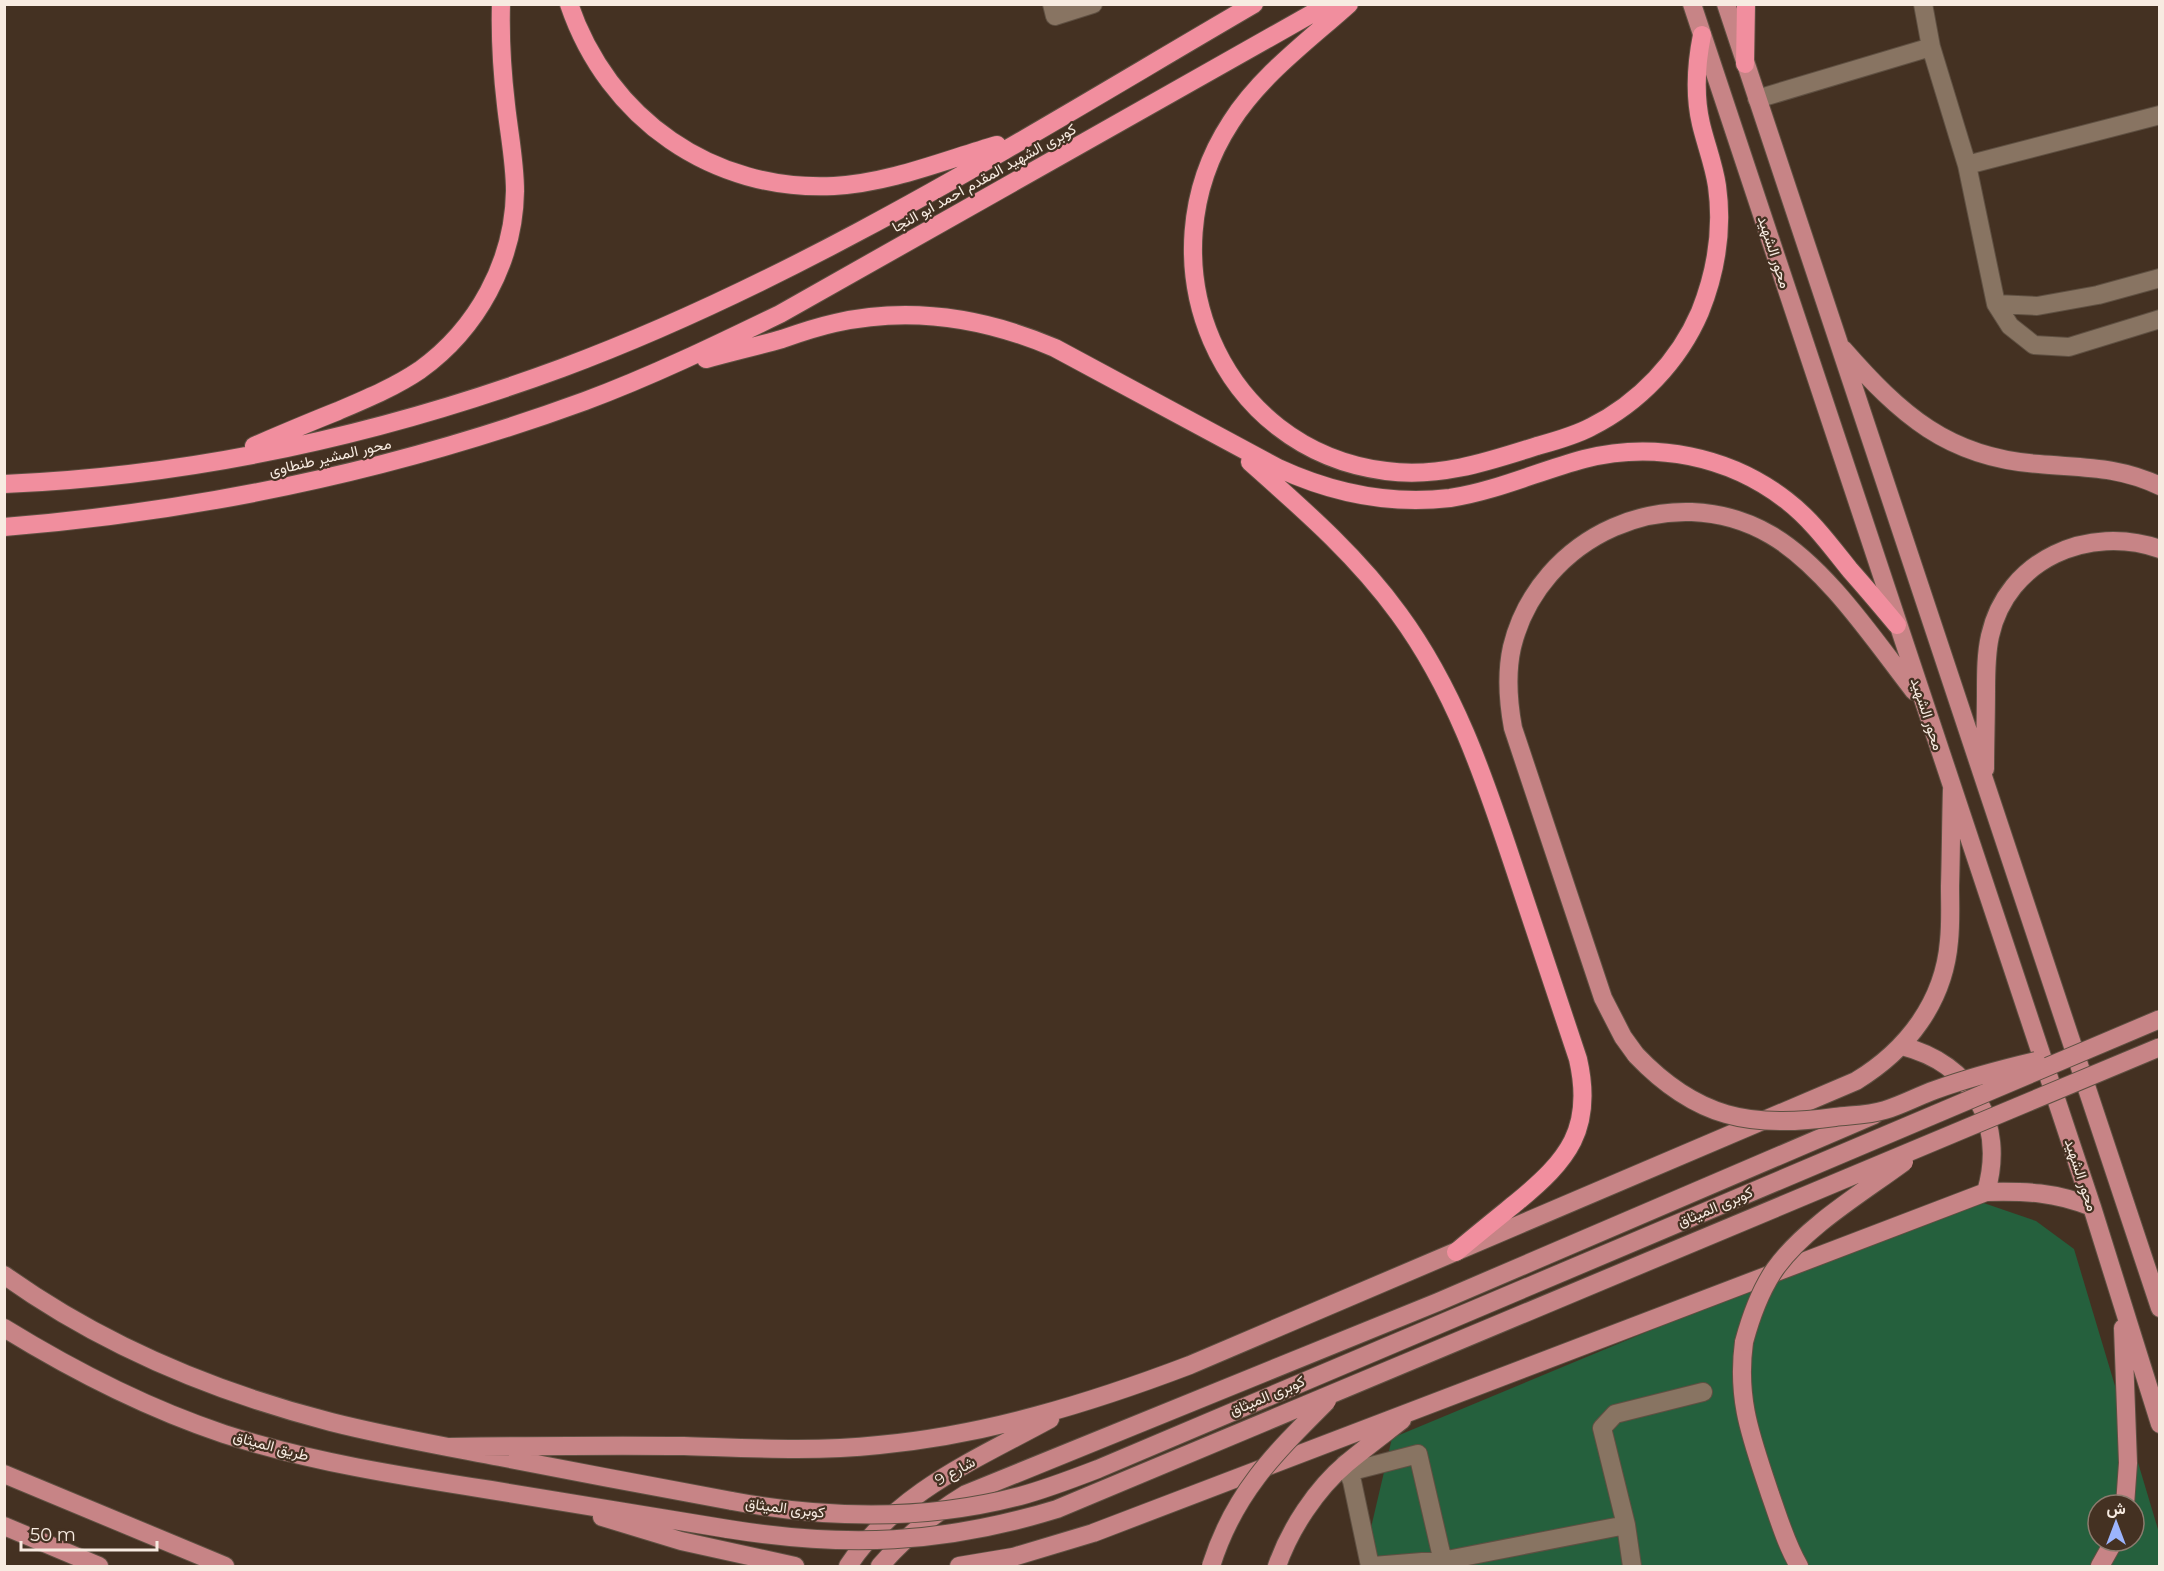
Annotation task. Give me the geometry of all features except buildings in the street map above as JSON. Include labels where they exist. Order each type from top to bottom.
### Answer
[{"type":"highway","points":[[219,461],[358,402],[419,370],[453,341],[481,305],[501,265],[513,217],[514,176],[502,64],[501,4]]},
{"type":"highway","points":[[569,4],[585,44],[598,66],[613,87],[636,112],[689,152],[720,167],[752,177],[785,184],[810,186],[861,183],[893,176],[1028,136]]},
{"type":"highway","name":"كوبرى الشهيد المقدم احمد ابو النجا","points":[[631,340],[805,259],[918,199],[1254,4]]},
{"type":"highway","name":"كوبرى الشهيد المقدم احمد ابو النجا","points":[[652,374],[780,314],[1329,4]]},
{"type":"highway","points":[[1349,4],[1276,70],[1244,104],[1219,143],[1205,176],[1197,210],[1194,233],[1195,280],[1205,325],[1226,369],[1256,407],[1294,438],[1337,459],[1385,471],[1433,473],[1481,464],[1571,436],[1592,427],[1620,409],[1646,388],[1676,354],[1698,316],[1713,273],[1717,252],[1719,207],[1712,163],[1698,105],[1696,70],[1702,35]]},
{"type":"highway","points":[[1745,64],[1746,4]]},
{"type":"highway","points":[[652,374],[836,323],[891,315],[948,318],[1003,328],[1055,348],[1278,468],[1349,494],[1400,500],[1450,498],[1475,493],[1584,459],[1608,454],[1655,452],[1702,459],[1746,475],[1796,508],[1821,534],[1897,625]]},
{"type":"highway","name":"محور المشير طنطاوى","points":[[4,484],[143,472],[219,461],[325,439],[429,412],[565,367],[631,340]]},
{"type":"highway","name":"محور المشير طنطاوى","points":[[4,527],[130,514],[249,494],[322,478],[453,445],[520,424],[652,374]]},
{"type":"highway","points":[[1227,441],[1330,534],[1355,560],[1400,615],[1439,676],[1483,773],[1582,1073],[1583,1102],[1577,1131],[1563,1157],[1544,1179],[1455,1252]]},
{"type":"main road","name":"محور الشهيد","points":[[1692,4],[2092,1208],[2160,1424]]},
{"type":"main road","points":[[1726,4],[2160,1308]]},
{"type":"main road","points":[[1838,343],[1900,410],[1917,423],[1955,444],[1996,458],[2018,462],[2108,469],[2160,486]]},
{"type":"main road","points":[[1884,1111],[1795,1122],[1772,1122],[1728,1115],[1687,1098],[1669,1086],[1636,1055],[1623,1037],[1603,998],[1513,728],[1508,688],[1512,648],[1526,609],[1548,575],[1577,547],[1612,526],[1631,519],[1651,514],[1692,512],[1732,518],[1770,534],[1803,558],[1848,608],[1923,703]]},
{"type":"main road","points":[[1984,782],[1987,652],[1996,617],[2015,586],[2042,561],[2074,545],[2110,539],[2129,540],[2160,549]]},
{"type":"main road","points":[[449,1447],[596,1445],[794,1449],[878,1446],[961,1434],[1043,1414],[1190,1365],[1856,1081],[1902,1046],[1925,1015],[1934,998],[1946,962],[1950,923],[1952,789]]},
{"type":"main road","name":"كوبرى الميثاق","points":[[4,1275],[80,1323],[157,1362],[237,1394],[329,1421],[449,1447],[732,1501],[814,1514],[897,1515],[979,1505],[1059,1484],[1098,1469],[2160,1019]]},
{"type":"main road","points":[[1902,1046],[1917,1050],[1946,1064],[1959,1075],[1978,1100],[1990,1129],[1992,1145],[1993,1161],[1986,1192]]},
{"type":"main road","name":"كوبرى الميثاق","points":[[558,1501],[801,1540],[876,1542],[912,1540],[1022,1520],[1092,1496],[2160,1047]]},
{"type":"main road","points":[[880,1566],[910,1534],[966,1494],[1438,1302],[1928,1093],[1977,1076],[2088,1049]]},
{"type":"main road","points":[[1799,1566],[1786,1540],[1746,1420],[1741,1381],[1744,1342],[1756,1304],[1770,1278],[1788,1254],[1817,1227],[1926,1145]]},
{"type":"main road","points":[[959,1566],[1013,1557],[1093,1533],[1986,1192],[2020,1191],[2049,1194],[2092,1208]]},
{"type":"main road","points":[[2122,1302],[2128,1463],[2125,1493]]},
{"type":"main road","name":"طريق الميثاق","points":[[4,1328],[88,1376],[132,1398],[224,1434],[330,1462],[389,1474],[558,1501]]},
{"type":"main road","points":[[1211,1566],[1226,1527],[1251,1484],[1282,1446],[1334,1394]]},
{"type":"main road","name":"شارع 9","points":[[848,1566],[872,1534],[908,1500],[950,1474],[1083,1401]]},
{"type":"main road","points":[[1277,1566],[1301,1518],[1329,1481],[1418,1408]]},
{"type":"main road","points":[[4,1474],[225,1566]]},
{"type":"main road","points":[[558,1501],[639,1530],[756,1559],[795,1566]]},
{"type":"main road","points":[[4,1526],[99,1566]]},
{"type":"street","points":[[1052,4],[1055,16],[1093,4]]},
{"type":"street","points":[[1923,4],[1931,47],[1967,165],[1996,304],[2010,326],[2034,345],[2069,347],[2160,319]]},
{"type":"street","points":[[1757,99],[1931,47]]},
{"type":"street","points":[[1967,165],[2160,115]]},
{"type":"street","points":[[1996,304],[2037,306],[2098,296],[2160,278]]},
{"type":"street","points":[[1632,1566],[1626,1525],[1602,1428],[1615,1414],[1703,1392]]},
{"type":"street","points":[[1444,1564],[1418,1454],[1347,1468],[1372,1566],[1444,1564],[1626,1525]]},
{"type":"green space","points":[[1969,1198],[2036,1221],[2074,1249],[2160,1536],[2159,1566],[1362,1566],[1392,1438]]}]
